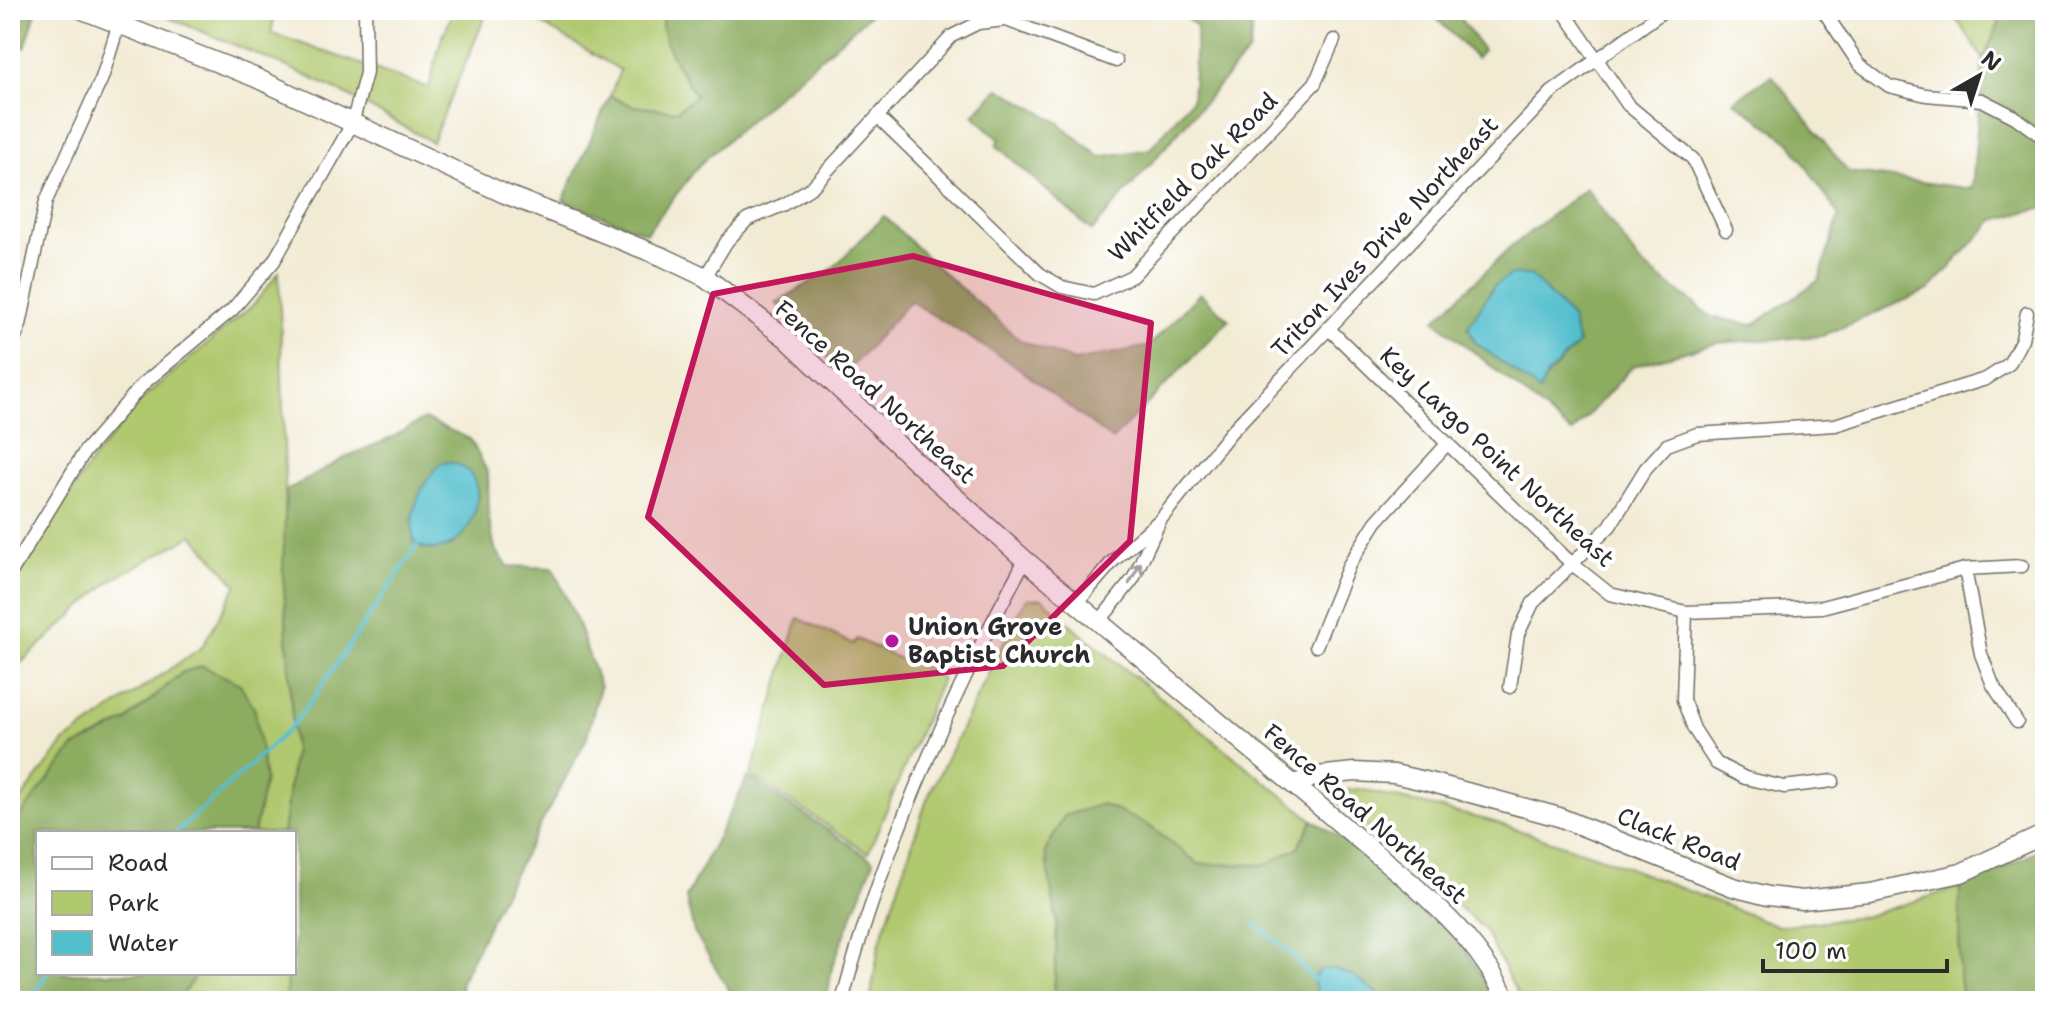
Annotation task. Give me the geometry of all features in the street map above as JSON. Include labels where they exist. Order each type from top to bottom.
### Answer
[{"type":"street","name":"Fence Road Northeast","points":[[83,10],[254,77],[505,194],[705,277],[786,338],[1025,560],[1458,925],[1498,981],[1507,1001]]},
{"type":"street","points":[[10,574],[85,451],[144,383],[232,310],[274,261],[352,124],[366,73],[365,10]]},
{"type":"street","points":[[1563,10],[1628,105],[1693,159],[1726,230]]},
{"type":"street","name":"Triton Ives Drive Northeast","points":[[1077,603],[1113,561],[1161,519],[1230,433],[1552,92],[1665,10]]},
{"type":"street","points":[[1823,10],[1859,64],[1889,86],[1926,95],[1982,100],[2015,117],[2045,139]]},
{"type":"street","points":[[705,277],[727,241],[747,220],[785,204],[812,187],[952,36],[978,23],[1006,20],[1116,61]]},
{"type":"street","points":[[10,350],[20,325],[46,201],[102,78],[119,23]]},
{"type":"street","name":"Whitfield Oak Road","points":[[877,116],[1040,274],[1062,287],[1094,294],[1132,276],[1315,83],[1334,40]]},
{"type":"street","points":[[1510,687],[1518,634],[1533,603],[1610,526],[1646,468],[1667,445],[1697,434],[1835,425],[1986,379],[2009,364],[2022,339],[2027,313]]},
{"type":"street","name":"Key Largo Point Northeast","points":[[1328,328],[1571,563],[1610,594],[1686,612],[1822,607],[1965,569],[2022,566]]},
{"type":"street","points":[[1316,646],[1349,565],[1376,522],[1448,443]]},
{"type":"street","name":"Triton Ives Drive Northeast","points":[[1099,622],[1133,579],[1161,519]]},
{"type":"street","points":[[842,1001],[869,907],[913,794],[966,677],[1025,560]]},
{"type":"street","points":[[1965,569],[1981,654],[1993,685],[2017,722]]},
{"type":"street","points":[[1686,612],[1683,700],[1694,729],[1716,763],[1745,778],[1784,787],[1833,781]]},
{"type":"street","name":"Clack Road","points":[[1294,784],[1317,776],[1354,772],[1394,774],[1559,817],[1733,887],[1802,900],[1870,893],[1961,873],[2045,834]]},
{"type":"highlighted area","points":[[913,256],[1151,323],[1130,541],[1003,666],[824,685],[648,517],[713,294]]},
{"type":"green space","points":[[10,10],[36,12],[25,48],[10,43]]},
{"type":"green space","points":[[150,10],[276,10],[271,33],[429,88],[440,43],[454,10],[488,10],[432,142],[290,68]]},
{"type":"green space","points":[[518,10],[663,10],[663,33],[667,44],[696,96],[676,111],[633,106],[610,96],[620,70]]},
{"type":"green space","points":[[663,10],[875,10],[701,163],[646,233],[563,201],[610,96],[633,106],[676,111],[696,96],[667,44]]},
{"type":"green space","points":[[1172,10],[1255,10],[1249,51],[1092,231],[996,145],[1000,140],[973,115],[999,88],[1058,122],[1100,157],[1150,149],[1192,99],[1197,26]]},
{"type":"green space","points":[[1428,10],[1454,10],[1483,50],[1476,58]]},
{"type":"green space","points":[[1951,10],[2000,10],[1999,24],[1983,59]]},
{"type":"green space","points":[[2000,10],[2045,10],[2045,207],[1994,220],[1929,290],[1822,336],[1717,343],[1633,366],[1572,433],[1435,320],[1511,247],[1586,188],[1640,263],[1712,317],[1753,325],[1819,280],[1839,216],[1790,142],[1734,101],[1772,75],[1848,172],[1972,189],[1983,59],[1999,24]],"holes":[[[1480,309],[1578,344],[1548,375],[1539,391],[1468,327]]]},
{"type":"green space","points":[[884,216],[1020,340],[1074,361],[1149,346],[1200,293],[1229,320],[1112,440],[1017,367],[910,301],[844,375],[776,303],[832,269]]},
{"type":"green space","points":[[279,272],[286,513],[283,570],[294,749],[283,831],[254,831],[265,779],[183,672],[125,722],[73,748],[10,829],[10,814],[64,742],[202,647],[237,585],[193,535],[110,581],[10,673],[10,590],[92,460],[143,398],[254,304]]},
{"type":"green space","points":[[424,419],[470,439],[488,473],[489,519],[495,549],[508,566],[553,568],[576,619],[600,687],[586,740],[500,900],[460,984],[464,1001],[287,1001],[286,975],[296,975],[296,831],[283,831],[294,749],[283,570],[286,491],[348,456],[389,439]],"holes":[[[464,470],[477,488],[475,507],[452,546],[422,548],[415,544],[413,521]]]},
{"type":"green space","points":[[1042,598],[1079,632],[1313,820],[1298,847],[1266,865],[1199,864],[1148,825],[1045,852],[1057,923],[1054,1001],[870,1001],[879,945],[927,799],[1026,599]]},
{"type":"green space","points":[[798,618],[853,644],[857,639],[902,660],[906,655],[942,679],[868,853],[751,775]]},
{"type":"green space","points":[[202,666],[240,684],[255,710],[265,779],[254,831],[36,831],[36,975],[196,975],[178,1001],[10,1001],[10,829],[73,748],[125,722],[183,672]]},
{"type":"green space","points":[[748,777],[874,861],[832,967],[827,1001],[736,1001],[694,932],[686,898]]},
{"type":"green space","points":[[1359,789],[1491,821],[1606,859],[1778,926],[1863,917],[1960,887],[1959,976],[1962,1001],[1521,1001],[1484,929],[1335,799],[1340,791]]},
{"type":"green space","points":[[1102,804],[1148,825],[1199,864],[1266,865],[1298,847],[1313,820],[1406,885],[1450,931],[1475,965],[1495,1001],[1387,1001],[1375,990],[1316,991],[1319,1001],[1054,1001],[1057,923],[1045,852],[1064,816]]},
{"type":"green space","points":[[2045,848],[2045,1001],[1962,1001],[1959,976],[1960,887]]},
{"type":"green space","points":[[196,975],[286,975],[287,1001],[178,1001]]},
{"type":"water","points":[[1511,275],[1531,275],[1571,318],[1578,344],[1548,374],[1539,391],[1475,342],[1468,327],[1494,286]]},
{"type":"water","points":[[443,462],[463,467],[474,479],[477,496],[474,515],[465,532],[452,544],[435,549],[415,544],[412,522],[422,489]]},
{"type":"water","points":[[1332,969],[1352,975],[1387,1001],[1319,1001],[1313,979],[1320,970]]},
{"type":"waterway","points":[[178,831],[289,729],[417,546]]},
{"type":"waterway","points":[[1254,923],[1288,951],[1313,979]]},
{"type":"waterway","points":[[30,1001],[46,975]]},
{"type":"place","name":"Union Grove Baptist Church","points":[[892,641]]}]
